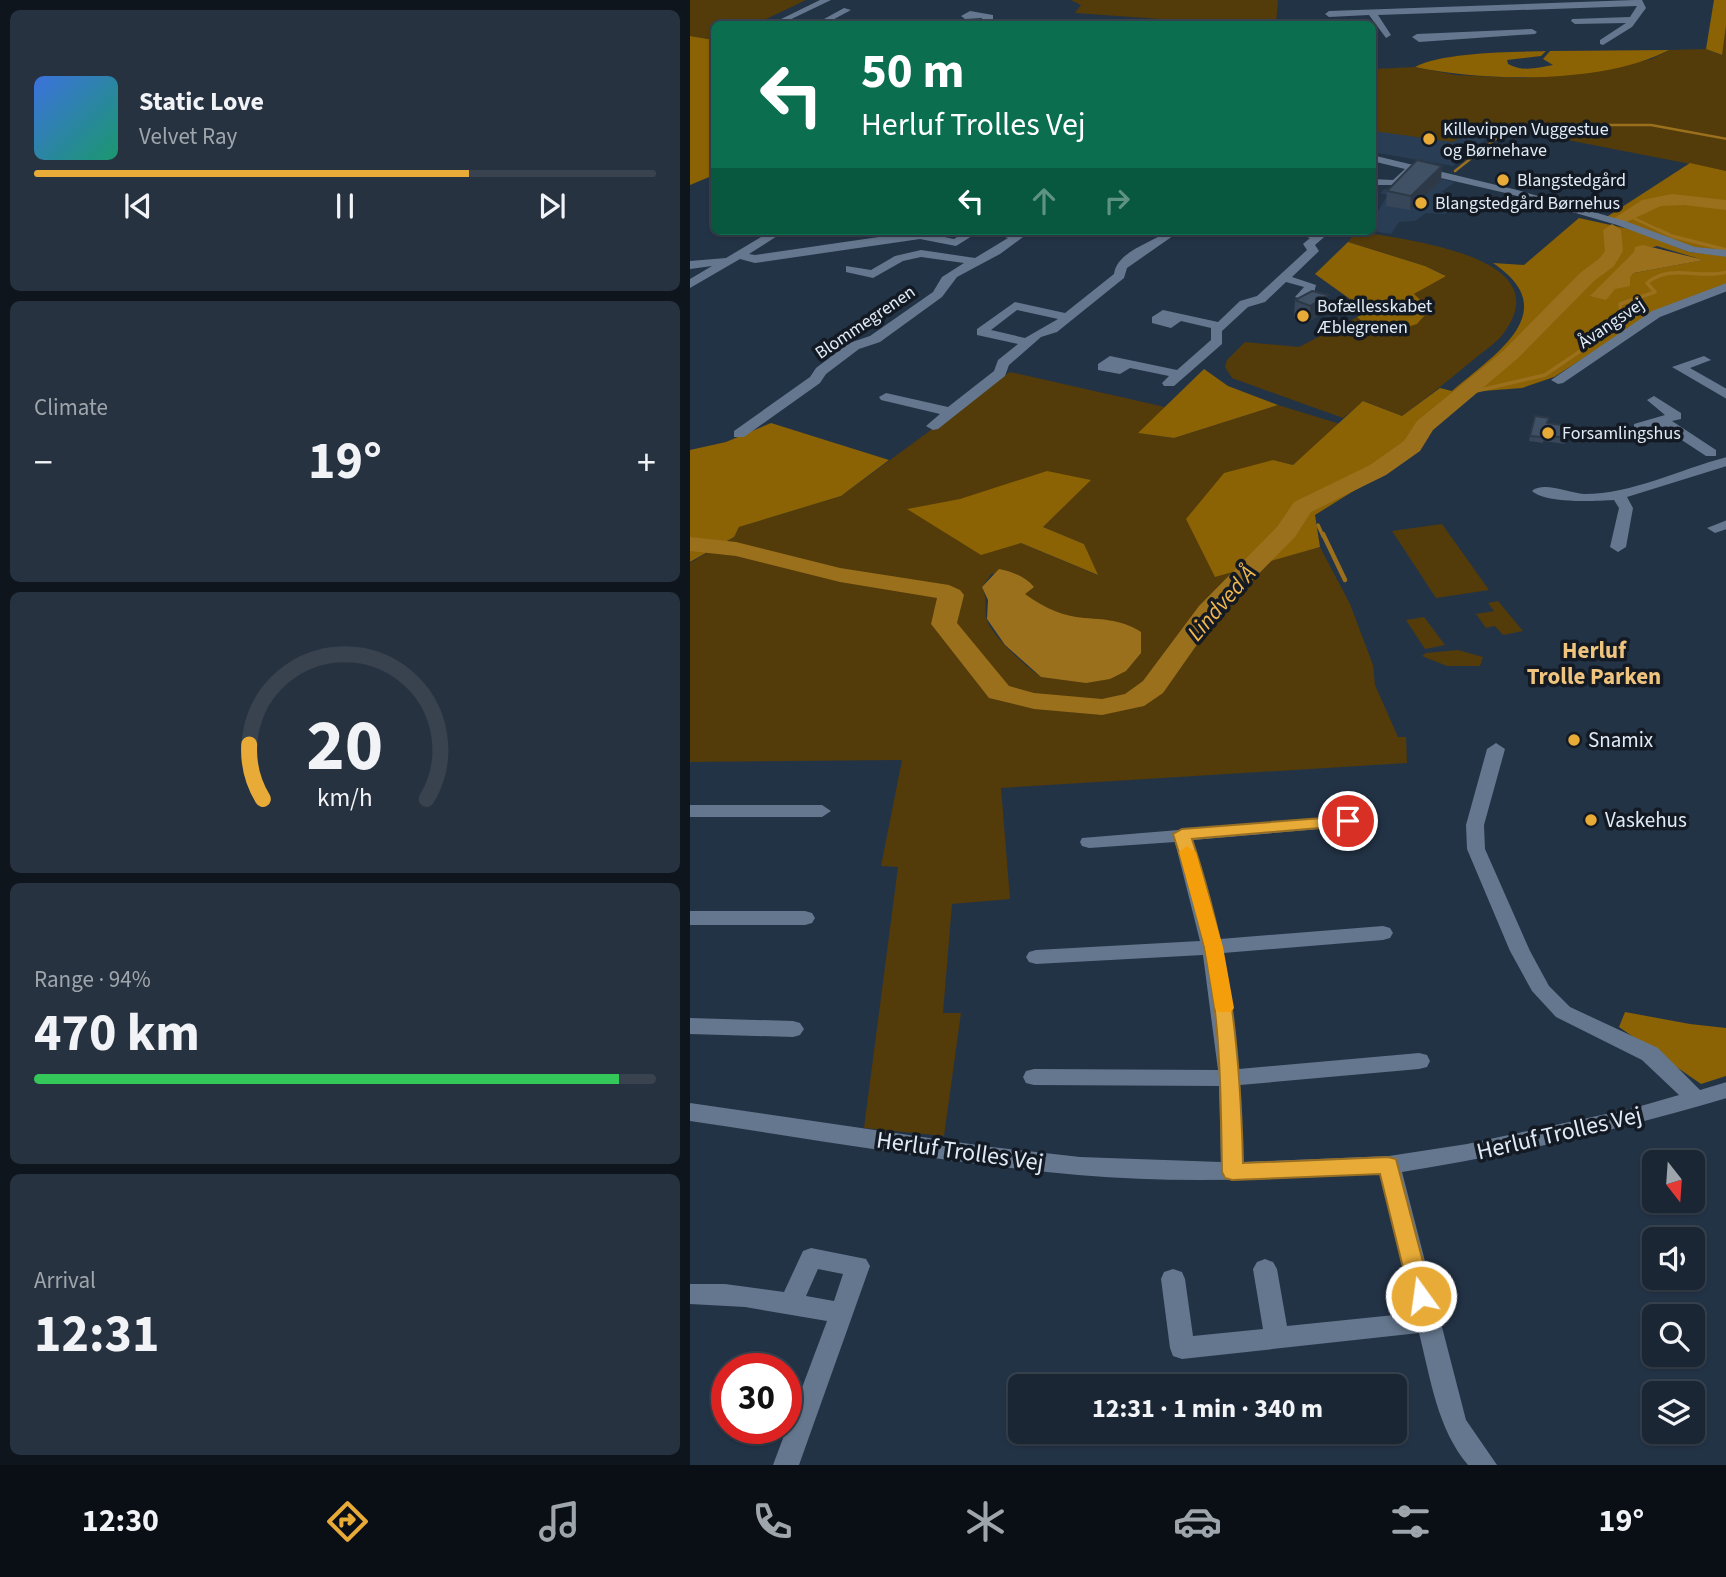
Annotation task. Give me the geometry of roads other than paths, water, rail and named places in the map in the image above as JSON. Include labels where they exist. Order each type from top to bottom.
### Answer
[{"type":"street","points":[[782,21],[827,0]]},
{"type":"street","points":[[792,21],[838,0]]},
{"type":"street","points":[[1431,0],[1438,10]]},
{"type":"street","points":[[1329,14],[1640,2],[1642,8],[1633,20],[1603,42]]},
{"type":"street","points":[[825,21],[848,9]]},
{"type":"street","points":[[1480,9],[1492,26]]},
{"type":"street","points":[[1372,13],[1376,21]]},
{"type":"street","points":[[965,16],[970,14],[990,17],[985,20],[992,21]]},
{"type":"street","points":[[1575,21],[1633,20]]},
{"type":"street","points":[[1419,39],[1417,37],[1492,26],[1532,32]]},
{"type":"street","points":[[1376,159],[1513,192],[1643,231],[1693,250],[1721,254]]},
{"type":"street","points":[[1376,183],[1396,183],[1412,169]]},
{"type":"street","points":[[1376,192],[1386,184]]},
{"type":"street","points":[[691,283],[772,235]]},
{"type":"street","points":[[690,265],[735,257],[755,259],[910,235]]},
{"type":"street","points":[[930,235],[956,243],[968,235]]},
{"type":"street","name":"Blommegrenen","points":[[739,434],[815,380],[821,371],[854,345],[875,339],[938,294],[941,285],[973,261],[992,254],[1018,235]]},
{"type":"street","points":[[933,426],[1000,373],[1003,363],[1027,342],[1037,334],[1053,329],[1120,275],[1121,267],[1167,235]]},
{"type":"street","points":[[1127,363],[1174,379],[1217,341],[1216,330],[1220,326],[1244,304],[1261,299],[1313,251],[1309,244],[1320,235]]},
{"type":"street","name":"Blommegrenen","points":[[850,269],[873,274],[899,256],[926,253],[973,261]]},
{"type":"street","points":[[1284,278],[1310,285],[1311,290],[1301,297]]},
{"type":"street","name":"Åvangsvej","points":[[1558,380],[1656,314],[1727,287]]},
{"type":"street","points":[[1027,342],[981,332],[1015,306],[1068,317]]},
{"type":"street","points":[[1178,317],[1220,326]]},
{"type":"street","points":[[1704,360],[1679,367],[1724,391]]},
{"type":"street","points":[[886,397],[950,412]]},
{"type":"street","points":[[1638,427],[1676,416],[1654,400]]},
{"type":"street","points":[[1661,420],[1711,453]]},
{"type":"street","points":[[1664,468],[1727,449]]},
{"type":"street","points":[[1539,491],[1583,498],[1618,495],[1727,461]]},
{"type":"street","points":[[1618,495],[1626,508],[1618,547]]},
{"type":"street","points":[[1496,749],[1475,825],[1476,849],[1520,951],[1542,991],[1563,1012],[1650,1054],[1672,1073],[1696,1100]]},
{"type":"street","points":[[690,811],[822,811]]},
{"type":"street","points":[[1089,842],[1348,821]]},
{"type":"street","points":[[1182,834],[1214,947],[1225,1010],[1231,1078],[1232,1172]]},
{"type":"street","points":[[690,918],[805,918]]},
{"type":"street","points":[[1036,957],[1214,947],[1383,933]]},
{"type":"street","points":[[690,1026],[793,1029]]},
{"type":"street","points":[[1034,1077],[1231,1078],[1419,1061]]},
{"type":"street","name":"Herluf Trolles Vej","points":[[690,1112],[992,1156],[1080,1166],[1232,1172],[1388,1165],[1466,1153],[1634,1117],[1727,1090]]},
{"type":"street","points":[[1388,1165],[1454,1422],[1476,1462]]},
{"type":"street","points":[[786,1465],[858,1266],[811,1258],[790,1305]]},
{"type":"street","points":[[1265,1269],[1277,1338]]},
{"type":"street","points":[[1173,1279],[1182,1348],[1427,1322]]},
{"type":"street","points":[[690,1294],[705,1292],[842,1312]]},
{"type":"waterway","points":[[1455,171],[1507,130],[1533,125],[1651,125],[1727,139]]},
{"type":"waterway","name":"Lindved Å","points":[[1622,219],[1648,204],[1672,199],[1727,205]]},
{"type":"waterway","name":"Lindved Å","points":[[1627,215],[1663,232]]},
{"type":"waterway","name":"Lindved Å","points":[[690,544],[736,549],[840,575],[940,590],[951,595],[944,624],[999,692],[1034,701],[1102,707],[1134,700],[1153,687],[1208,611],[1286,532],[1302,507],[1378,470],[1412,446],[1425,426],[1510,355],[1587,277],[1607,262],[1614,251],[1612,230]]},
{"type":"waterway","name":"Lindved Å","points":[[1659,230],[1727,250]]},
{"type":"waterway","name":"Lindved Å","points":[[1459,395],[1545,375],[1614,328],[1621,313],[1620,304],[1655,292],[1647,283],[1656,277],[1676,273],[1727,272]]},
{"type":"waterway","points":[[1318,525],[1323,536]]},
{"type":"waterway","points":[[1323,534],[1345,580]]},
{"type":"place","name":"Killevippen Vuggestue og Børnehave","points":[[1429,139]]},
{"type":"place","name":"Blangstedgård","points":[[1503,180]]},
{"type":"place","name":"Blangstedgård Børnehus","points":[[1421,203]]},
{"type":"place","name":"Bofællesskabet Æblegrenen","points":[[1303,316]]},
{"type":"place","name":"Forsamlingshus","points":[[1548,433]]},
{"type":"place","name":"Snamix","points":[[1574,740]]},
{"type":"place","name":"Vaskehus","points":[[1591,820]]},
{"type":"district","name":"Herluf Trolle Parken","points":[[1594,663]]}]
